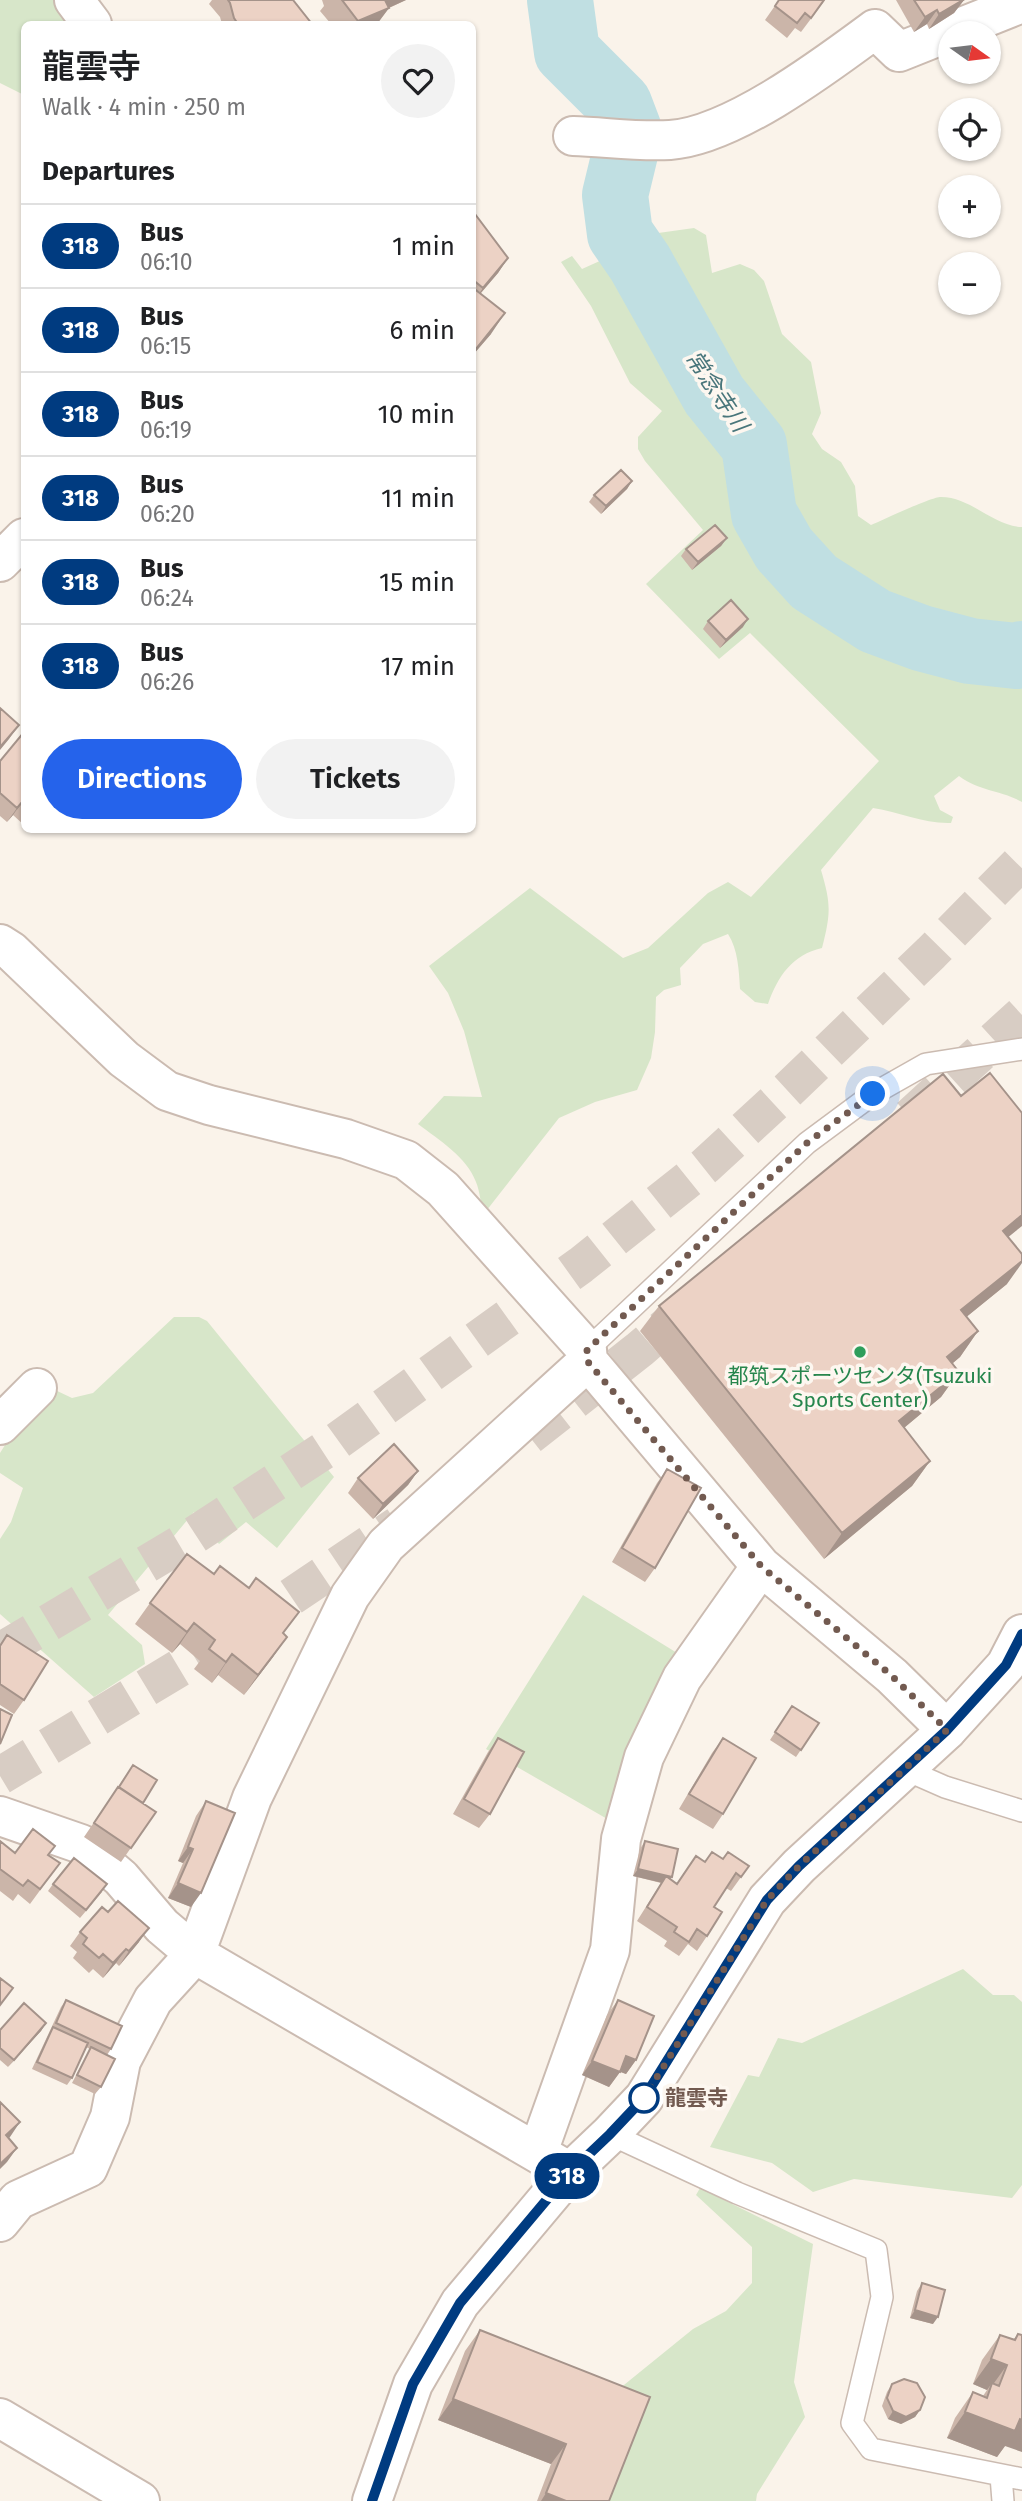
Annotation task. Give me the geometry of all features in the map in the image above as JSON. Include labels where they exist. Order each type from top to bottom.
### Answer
[{"type":"street","points":[[74,0],[90,21]]},
{"type":"street","points":[[573,136],[671,140],[724,126],[823,68],[875,29],[899,52],[1022,3]]},
{"type":"street","points":[[0,562],[21,541]]},
{"type":"street","points":[[0,944],[11,951],[124,1059],[167,1091],[209,1105],[346,1139],[406,1160],[443,1189],[588,1356],[761,1566],[892,1676],[947,1730]]},
{"type":"street","points":[[0,2222],[18,2200],[88,2168],[110,2117],[121,2061],[153,2000],[195,1954],[252,1798],[350,1596],[386,1545],[588,1356]]},
{"type":"street","points":[[0,1425],[37,1388]]},
{"type":"street","points":[[372,2501],[413,2384],[460,2303],[554,2162],[610,1950],[621,1839],[644,1757],[682,1678],[761,1566]]},
{"type":"street","points":[[554,2162],[610,2134],[644,2098],[767,1900],[799,1866],[947,1730],[1006,1665],[1022,1634]]},
{"type":"street","points":[[0,1816],[81,1844],[121,1878],[162,1926],[195,1954],[554,2162]]},
{"type":"street","points":[[0,2418],[140,2501]]},
{"type":"lane","points":[[588,1356],[807,1143],[873,1094],[926,1064],[1022,1049]]},
{"type":"lane","points":[[904,1769],[945,1787],[1022,1811]]},
{"type":"lane","points":[[610,2134],[737,2193],[876,2250],[882,2297],[852,2423],[871,2449],[1022,2479]]},
{"type":"lane","points":[[1001,2476],[1003,2501]]},
{"type":"green space","points":[[0,0],[93,0],[104,21],[21,21],[21,94],[0,83]]},
{"type":"green space","points":[[609,217],[629,217],[644,235],[694,228],[706,235],[712,273],[740,264],[754,270],[764,281],[782,334],[811,362],[821,413],[812,434],[822,449],[841,462],[855,486],[858,516],[871,525],[941,497],[952,498],[1001,522],[1022,527],[1022,802],[975,785],[959,776],[934,796],[940,810],[953,817],[951,823],[931,822],[873,808],[821,870],[829,909],[822,948],[794,961],[776,984],[768,1004],[755,1002],[740,989],[736,953],[728,934],[703,944],[680,968],[681,985],[664,990],[656,997],[651,1058],[637,1090],[595,1102],[559,1118],[483,1215],[472,1173],[451,1150],[418,1124],[444,1096],[482,1097],[464,1031],[448,993],[429,966],[530,888],[623,958],[648,948],[708,893],[728,882],[751,897],[879,761],[750,633],[719,659],[646,584],[703,530],[638,449],[638,437],[662,411],[630,383],[591,306],[561,262],[572,256],[582,269],[613,255],[607,234]]},
{"type":"green space","points":[[174,1317],[199,1317],[207,1321],[334,1477],[277,1548],[246,1522],[219,1544],[194,1512],[108,1615],[142,1645],[145,1664],[94,1697],[0,1614],[0,1539],[11,1522],[23,1488],[0,1473],[0,1453],[14,1431],[53,1389],[72,1398],[93,1393]]},
{"type":"green space","points":[[583,1595],[682,1656],[650,1699],[632,1742],[609,1820],[486,1749]]},
{"type":"green space","points":[[963,1969],[993,1995],[1014,1995],[1022,2002],[1022,2185],[1012,2198],[854,2179],[813,2192],[772,2163],[710,2147],[748,2075],[759,2077],[778,2038],[802,2043]]},
{"type":"green space","points":[[700,2188],[813,2244],[794,2382],[805,2417],[757,2494],[756,2501],[603,2501],[619,2389],[693,2329],[726,2311],[752,2283],[752,2247],[696,2195]]},
{"type":"building","points":[[228,0],[293,0],[310,21],[236,21]]},
{"type":"building","points":[[342,0],[385,0],[389,8],[358,21]]},
{"type":"building","points":[[779,0],[824,0],[811,18],[805,13],[797,23],[775,6]]},
{"type":"building","points":[[914,0],[963,0],[939,14],[937,10],[925,17]]},
{"type":"building","points":[[476,215],[508,258],[483,288],[476,282]]},
{"type":"building","points":[[476,290],[505,313],[476,349]]},
{"type":"building","points":[[621,470],[632,481],[606,506],[594,495]]},
{"type":"building","points":[[715,525],[727,538],[698,562],[686,549]]},
{"type":"building","points":[[731,600],[748,619],[726,640],[708,621]]},
{"type":"building","points":[[0,708],[19,725],[0,747]]},
{"type":"building","points":[[21,736],[21,803],[17,808],[0,793],[0,761]]},
{"type":"building","points":[[990,1073],[1022,1113],[1022,1215],[1003,1231],[1022,1254],[1022,1261],[961,1310],[978,1331],[947,1357],[959,1372],[899,1421],[930,1461],[842,1533],[659,1306],[943,1074],[961,1096]]},
{"type":"building","points":[[394,1444],[418,1471],[383,1504],[358,1478]]},
{"type":"building","points":[[667,1469],[701,1488],[655,1568],[622,1548]]},
{"type":"building","points":[[187,1554],[214,1574],[220,1566],[249,1588],[256,1578],[299,1612],[283,1633],[287,1637],[258,1675],[232,1654],[226,1662],[209,1649],[215,1640],[194,1623],[187,1632],[150,1603]]},
{"type":"building","points":[[7,1635],[48,1661],[24,1700],[0,1684],[0,1646]]},
{"type":"building","points":[[792,1706],[819,1723],[801,1750],[775,1732]]},
{"type":"building","points":[[0,1709],[12,1715],[0,1744]]},
{"type":"building","points":[[498,1738],[524,1752],[490,1814],[464,1799]]},
{"type":"building","points":[[723,1738],[756,1758],[723,1814],[689,1794]]},
{"type":"building","points":[[133,1765],[157,1780],[143,1803],[119,1787]]},
{"type":"building","points":[[118,1787],[156,1812],[131,1848],[94,1823]]},
{"type":"building","points":[[206,1801],[235,1813],[201,1893],[178,1883],[193,1849],[188,1847]]},
{"type":"building","points":[[33,1829],[55,1846],[48,1855],[60,1863],[40,1889],[28,1880],[23,1886],[0,1869],[0,1841],[15,1853]]},
{"type":"building","points":[[645,1841],[678,1849],[672,1877],[638,1869]]},
{"type":"building","points":[[712,1852],[723,1859],[728,1852],[749,1866],[741,1877],[736,1873],[714,1907],[722,1912],[707,1936],[697,1929],[689,1942],[674,1932],[677,1927],[647,1907],[666,1876],[677,1884],[696,1856],[705,1862]]},
{"type":"building","points":[[74,1858],[107,1884],[86,1910],[53,1884]]},
{"type":"building","points":[[118,1901],[149,1928],[129,1951],[126,1949],[113,1963],[103,1954],[99,1958],[83,1944],[87,1938],[80,1932],[102,1907],[108,1912]]},
{"type":"building","points":[[0,1978],[13,1988],[0,2005]]},
{"type":"building","points":[[66,2000],[122,2026],[111,2049],[56,2023]]},
{"type":"building","points":[[618,2000],[654,2016],[636,2060],[626,2056],[620,2072],[592,2061]]},
{"type":"building","points":[[24,2003],[46,2023],[14,2060],[0,2048],[0,2030]]},
{"type":"building","points":[[53,2027],[88,2043],[72,2078],[37,2062]]},
{"type":"building","points":[[91,2047],[115,2059],[101,2087],[77,2075]]},
{"type":"building","points":[[0,2102],[20,2122],[6,2135],[17,2148],[0,2164]]},
{"type":"building","points":[[922,2283],[945,2290],[938,2317],[915,2310]]},
{"type":"building","points":[[480,2330],[650,2397],[609,2501],[566,2501],[546,2493],[566,2444],[453,2399]]},
{"type":"building","points":[[1018,2334],[1022,2335],[1022,2420],[1020,2419],[1015,2431],[965,2412],[973,2392],[987,2398],[992,2383],[999,2386],[1007,2365],[991,2359],[1000,2335],[1015,2340]]},
{"type":"building","points":[[904,2379],[917,2383],[925,2397],[920,2410],[906,2417],[893,2411],[887,2398],[892,2384]]},
{"type":"waterway","name":"常念寺川","points":[[560,0],[567,52],[619,104],[630,133],[615,195],[620,234],[640,263],[714,395],[754,445],[764,514],[784,549],[814,582],[875,621],[921,638],[970,651],[1016,656],[1022,654]]},
{"type":"tunnel","points":[[0,1652],[187,1540],[326,1449],[581,1265],[705,1166],[788,1090],[931,953],[1022,861]]},
{"type":"tunnel","points":[[910,1117],[1022,1015]]},
{"type":"tunnel","points":[[529,1436],[689,1307]]},
{"type":"tunnel","points":[[0,1776],[234,1635],[398,1525]]},
{"type":"bus line","name":"318","points":[[372,2501],[413,2384],[460,2303],[570,2172],[644,2098],[767,1900],[799,1866],[947,1730],[1006,1665],[1022,1634]]},
{"type":"place","name":"都筑スポーツセンタ(Tsuzuki Sports Center)","points":[[860,1352]]},
{"type":"place","name":"龍雲寺","points":[[644,2098]]},
{"type":"route","points":[[644,2098],[767,1900],[799,1866],[947,1730],[892,1676],[761,1566],[588,1362],[587,1350],[807,1143],[873,1094]]}]
